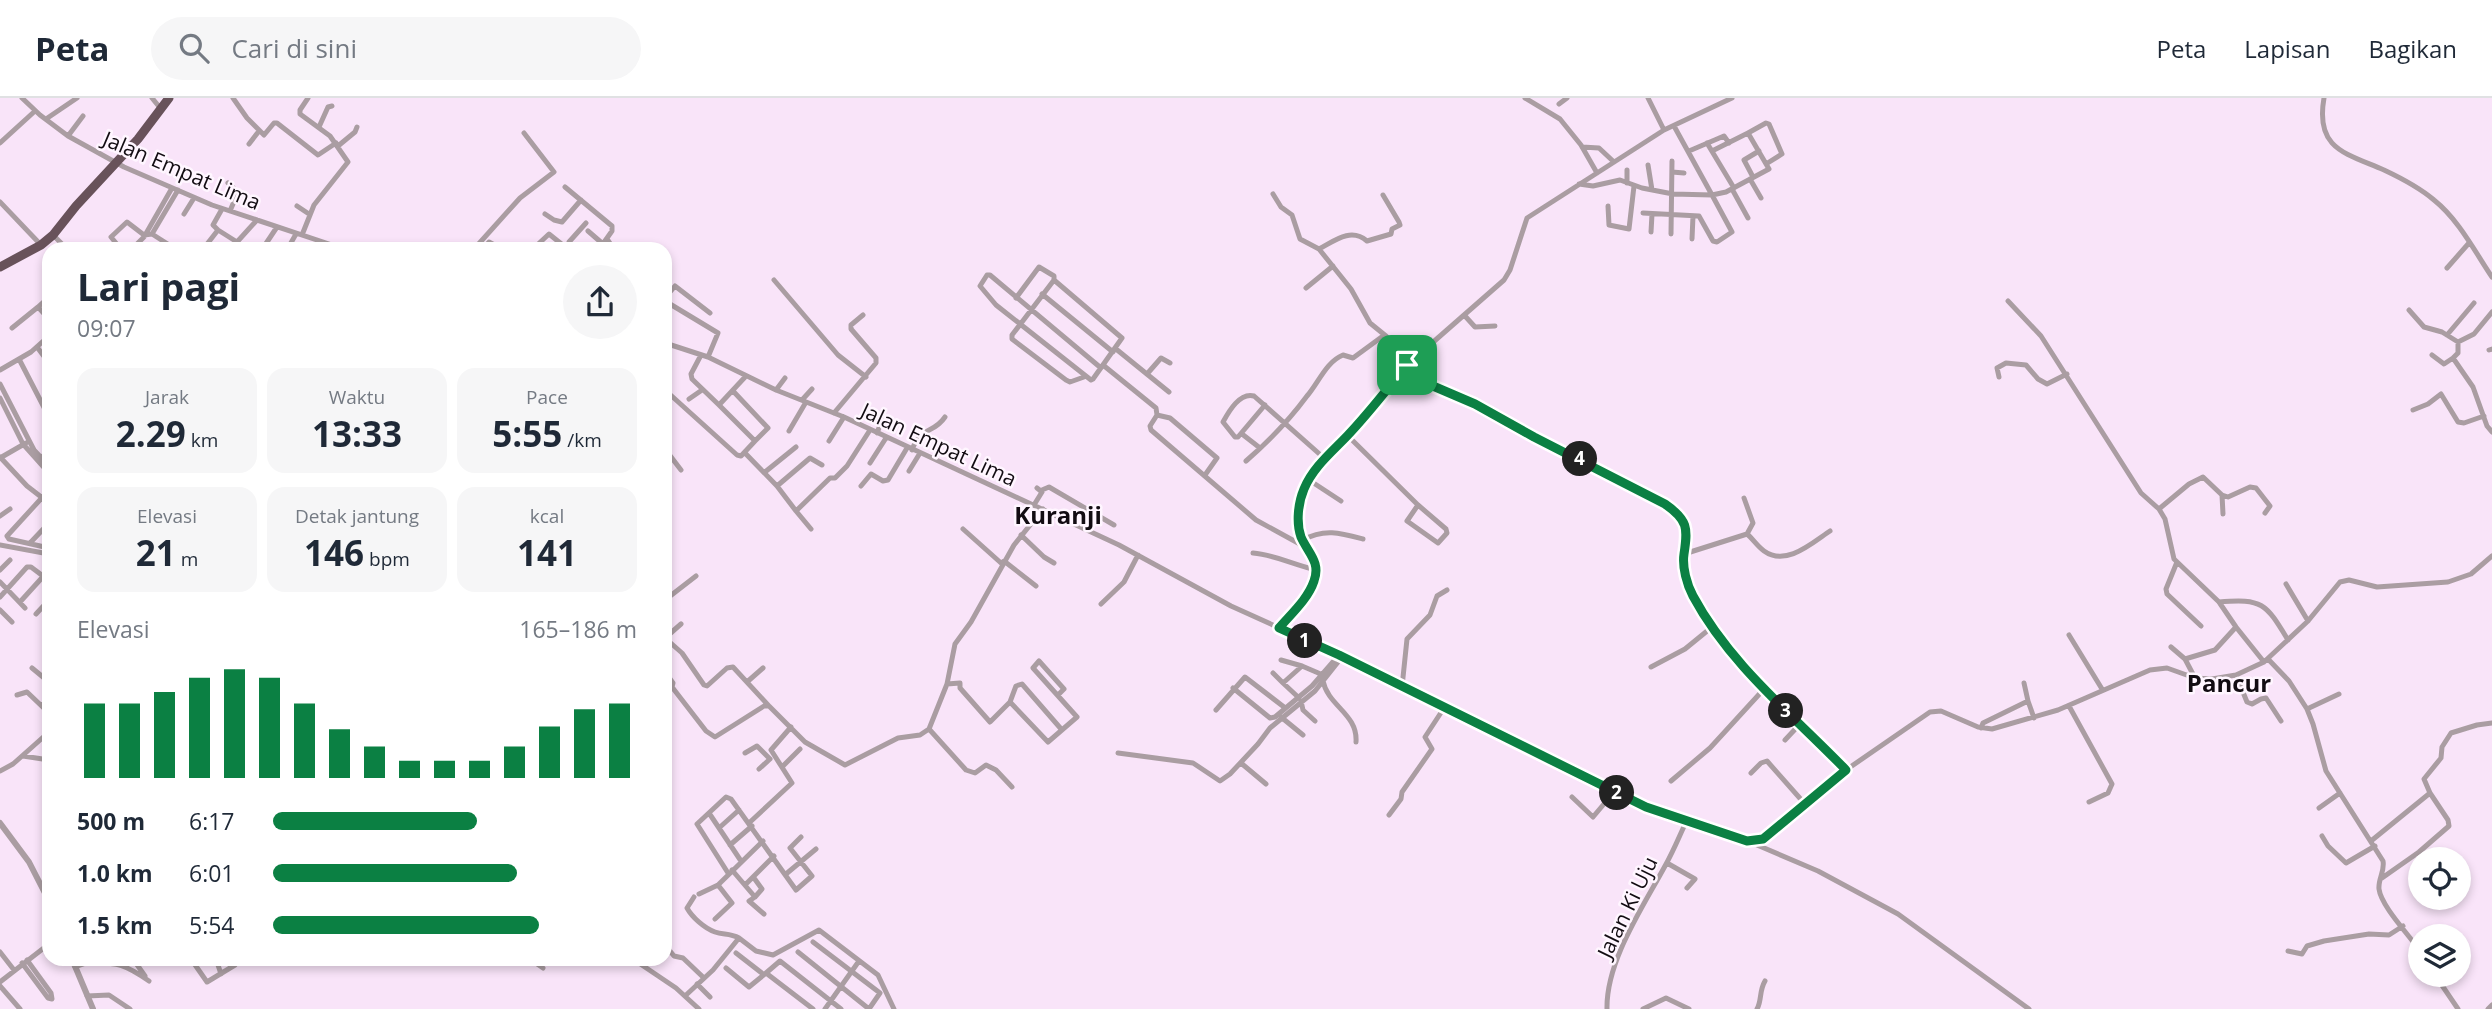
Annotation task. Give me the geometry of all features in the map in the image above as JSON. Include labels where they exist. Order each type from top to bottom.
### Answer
[{"type":"highway","points":[[44,242],[53,235],[73,209],[138,139],[169,98]]},
{"type":"highway","points":[[0,267],[41,244]]},
{"type":"street","name":"Jalan Empat Lima","points":[[22,98],[68,136],[116,163],[222,209],[323,242]]},
{"type":"street","points":[[46,119],[77,98]]},
{"type":"street","points":[[152,98],[161,109]]},
{"type":"street","points":[[233,98],[259,131],[265,134],[277,123],[318,155],[355,132],[357,127]]},
{"type":"street","points":[[293,242],[317,200],[348,162],[337,144],[299,112],[308,98]]},
{"type":"street","points":[[1525,98],[1560,119],[1582,147],[1597,173]]},
{"type":"street","points":[[1559,104],[1567,98]]},
{"type":"street","points":[[1648,98],[1664,130]]},
{"type":"street","points":[[1279,628],[1309,592],[1317,570],[1316,561],[1308,551],[1299,529],[1299,511],[1304,489],[1324,458],[1407,365],[1506,277],[1527,218],[1664,130],[1732,98]]},
{"type":"street","points":[[2324,98],[2322,124],[2333,145],[2436,201],[2455,222],[2492,277]]},
{"type":"street","points":[[319,127],[328,107],[332,106]]},
{"type":"street","points":[[0,143],[36,111]]},
{"type":"street","points":[[68,136],[83,116]]},
{"type":"street","points":[[1579,184],[1593,186],[1620,180],[1672,194],[1712,195],[1733,189],[1782,154],[1767,123],[1713,151]]},
{"type":"street","points":[[1643,213],[1702,218],[1715,241],[1732,233],[1674,126]]},
{"type":"street","points":[[248,144],[259,131]]},
{"type":"street","points":[[480,242],[520,198],[554,172],[524,133]]},
{"type":"street","points":[[1748,133],[1774,178]]},
{"type":"street","points":[[1689,151],[1724,136],[1729,143]]},
{"type":"street","points":[[1707,143],[1748,218]]},
{"type":"street","points":[[1582,147],[1600,148],[1614,162]]},
{"type":"street","points":[[1759,151],[1744,160],[1761,198]]},
{"type":"street","points":[[1671,234],[1672,162]]},
{"type":"street","points":[[1648,164],[1652,190]]},
{"type":"street","points":[[1608,206],[1610,226],[1626,230],[1630,228],[1630,184],[1627,170]]},
{"type":"street","points":[[1672,172],[1684,173]]},
{"type":"street","points":[[228,183],[238,192],[230,211]]},
{"type":"street","points":[[565,187],[612,226],[605,242]]},
{"type":"street","points":[[152,234],[175,189]]},
{"type":"street","points":[[138,242],[175,189]]},
{"type":"street","points":[[1273,194],[1280,207],[1292,215],[1300,239],[1319,249],[1351,289],[1370,323],[1388,339],[1407,365],[1433,386],[1475,404],[1665,504],[1679,514],[1686,528],[1684,554],[1689,588],[1712,627],[1764,689],[1846,770]]},
{"type":"street","points":[[1319,249],[1347,235],[1358,234],[1367,241],[1391,234],[1392,229],[1400,225],[1383,195]]},
{"type":"street","points":[[184,214],[194,198]]},
{"type":"street","points":[[545,214],[562,222],[581,200]]},
{"type":"street","points":[[0,202],[41,244]]},
{"type":"street","points":[[297,206],[309,214]]},
{"type":"street","points":[[222,209],[213,225],[237,242],[257,220]]},
{"type":"street","points":[[1651,232],[1652,214]]},
{"type":"street","points":[[1692,239],[1693,216]]},
{"type":"street","points":[[115,242],[111,237],[125,223],[132,224],[144,235],[152,234],[162,242]]},
{"type":"street","points":[[570,242],[586,223]]},
{"type":"street","points":[[268,242],[277,227]]},
{"type":"street","points":[[209,242],[218,230]]},
{"type":"street","points":[[588,232],[601,242]]},
{"type":"street","points":[[540,242],[549,234],[559,242]]},
{"type":"street","points":[[53,235],[60,242]]},
{"type":"street","points":[[2447,268],[2469,243]]},
{"type":"street","points":[[1306,288],[1333,266]]},
{"type":"street","points":[[1016,298],[1039,267],[1054,276],[1054,280],[1121,336],[1114,350],[1102,366],[1091,380],[996,305],[980,286],[987,275],[990,275],[1016,298],[1030,310],[1102,366],[1154,406],[1158,410],[1150,426],[1152,430],[1256,520],[1308,551]]},
{"type":"street","points":[[1054,280],[1012,335],[1012,340],[1066,380],[1070,382],[1084,377]]},
{"type":"street","points":[[774,281],[838,355],[866,377]]},
{"type":"street","points":[[672,290],[675,286],[710,313]]},
{"type":"street","points":[[1042,294],[1169,392]]},
{"type":"street","points":[[2008,301],[2041,336],[2141,493],[2159,509],[2165,519],[2177,562],[2219,602],[2236,627],[2266,661],[2289,681],[2307,709],[2326,771],[2384,864],[2380,880],[2383,899],[2408,933]]},
{"type":"street","points":[[672,303],[718,333],[708,357]]},
{"type":"street","points":[[2447,335],[2474,303]]},
{"type":"street","points":[[12,328],[42,304]]},
{"type":"street","points":[[38,307],[42,312]]},
{"type":"street","points":[[2409,310],[2424,327],[2458,342]]},
{"type":"street","points":[[2458,342],[2473,334],[2492,312]]},
{"type":"street","points":[[834,413],[876,362],[876,358],[851,328],[863,315]]},
{"type":"street","points":[[1465,316],[1475,327],[1494,326]]},
{"type":"street","points":[[1246,461],[1306,398],[1324,371],[1337,358],[1343,355],[1353,358],[1383,335]]},
{"type":"street","points":[[0,370],[31,352],[42,342]]},
{"type":"street","points":[[2432,355],[2444,364],[2458,353],[2458,342]]},
{"type":"street","points":[[37,347],[42,354]]},
{"type":"street","name":"Jalan Empat Lima","points":[[672,347],[708,357],[1043,509],[1138,555],[1207,593],[1646,807],[1747,841],[1818,871],[1898,914],[2029,1009]]},
{"type":"street","points":[[701,355],[691,374],[702,390],[755,442]]},
{"type":"street","points":[[22,357],[42,401]]},
{"type":"street","points":[[1147,374],[1161,358],[1170,363]]},
{"type":"street","points":[[2453,358],[2473,387],[2487,426],[2492,432]]},
{"type":"street","points":[[1999,377],[1997,368],[2010,363],[2026,365],[2038,379],[2047,384],[2067,374]]},
{"type":"street","points":[[719,405],[746,376]]},
{"type":"street","points":[[776,390],[785,377]]},
{"type":"street","points":[[0,384],[26,443],[41,458]]},
{"type":"street","points":[[789,431],[812,389]]},
{"type":"street","points":[[689,399],[702,390]]},
{"type":"street","points":[[672,396],[741,456],[768,428],[733,391]]},
{"type":"street","points":[[1265,405],[1242,434],[1235,437],[1223,422],[1247,394],[1254,396],[1265,405],[1284,421],[1324,458]]},
{"type":"street","points":[[2413,410],[2428,404],[2441,394],[2460,424],[2484,416]]},
{"type":"street","points":[[0,398],[26,443],[42,464]]},
{"type":"street","points":[[1157,415],[1170,418],[1217,457],[1205,475]]},
{"type":"street","points":[[796,511],[830,478],[835,478],[846,468],[882,420],[875,416]]},
{"type":"street","points":[[829,441],[844,417]]},
{"type":"street","points":[[861,486],[871,474],[883,481],[888,480],[919,435],[939,425],[945,417]]},
{"type":"street","points":[[1242,434],[1260,448]]},
{"type":"street","points":[[1347,435],[1448,531],[1440,542],[1435,542],[1407,521],[1418,505]]},
{"type":"street","points":[[870,463],[886,438]]},
{"type":"street","points":[[26,443],[0,458],[42,497],[7,535],[9,540],[42,547]]},
{"type":"street","points":[[765,472],[796,447]]},
{"type":"street","points":[[744,453],[765,472],[811,529]]},
{"type":"street","points":[[909,471],[920,453]]},
{"type":"street","points":[[672,458],[681,470]]},
{"type":"street","points":[[777,486],[810,458],[822,465]]},
{"type":"street","points":[[2159,509],[2200,477],[2228,497],[2250,487],[2256,488],[2270,506],[2265,513]]},
{"type":"street","points":[[1310,480],[1341,500]]},
{"type":"street","points":[[1034,505],[1040,489],[1049,487],[1114,525]]},
{"type":"street","points":[[2222,495],[2222,514]]},
{"type":"street","points":[[1684,554],[1747,534],[1753,523],[1744,498]]},
{"type":"street","points":[[0,516],[10,509]]},
{"type":"street","points":[[672,644],[682,653],[704,685],[707,686],[730,666],[734,667],[768,705],[811,746],[845,765],[898,738],[920,734],[929,729],[947,684],[955,644],[971,622],[1004,561],[1043,509]]},
{"type":"street","points":[[963,529],[1001,564],[1004,561]]},
{"type":"street","points":[[30,544],[42,531]]},
{"type":"street","points":[[1303,540],[1315,533],[1333,531],[1363,539]]},
{"type":"street","points":[[1747,534],[1764,551],[1784,556],[1805,547],[1830,531]]},
{"type":"street","points":[[1021,535],[1054,563]]},
{"type":"street","points":[[0,545],[42,553]]},
{"type":"street","points":[[1253,553],[1271,554],[1317,570]]},
{"type":"street","points":[[1101,604],[1124,582],[1138,555]]},
{"type":"street","points":[[1747,841],[1763,839],[1846,770],[1930,712],[1947,713],[1981,728],[1996,729],[2069,706],[2141,673],[2162,668],[2195,678],[2212,679],[2236,675],[2266,661],[2308,621],[2335,586],[2344,581],[2377,587],[2448,582],[2471,574],[2492,556]]},
{"type":"street","points":[[0,570],[9,560]]},
{"type":"street","points":[[1004,561],[1036,586]]},
{"type":"street","points":[[2177,562],[2166,589],[2167,594],[2201,626]]},
{"type":"street","points":[[0,597],[27,567],[32,567],[42,575]]},
{"type":"street","points":[[672,595],[696,576]]},
{"type":"street","points":[[20,602],[42,577]]},
{"type":"street","points":[[0,582],[25,608]]},
{"type":"street","points":[[2286,583],[2308,621]]},
{"type":"street","points":[[1402,687],[1407,639],[1430,615],[1437,596],[1447,590]]},
{"type":"street","points":[[2219,602],[2246,599],[2255,602],[2268,610],[2288,640]]},
{"type":"street","points":[[36,614],[42,608]]},
{"type":"street","points":[[0,610],[12,622]]},
{"type":"street","points":[[672,632],[681,624]]},
{"type":"street","points":[[1651,667],[1685,649],[1712,627]]},
{"type":"street","points":[[2185,659],[2213,652],[2236,627]]},
{"type":"street","points":[[2069,635],[2102,689]]},
{"type":"street","points":[[2171,647],[2185,659],[2195,678]]},
{"type":"street","points":[[1118,754],[1193,764],[1220,781],[1241,763],[1281,717],[1323,678],[1340,656]]},
{"type":"street","points":[[1281,660],[1301,666],[1323,678],[1330,696],[1356,727],[1356,742]]},
{"type":"street","points":[[1010,702],[1048,742],[1077,717],[1033,668],[1039,662],[1064,689],[1058,695]]},
{"type":"street","points":[[1283,683],[1301,666]]},
{"type":"street","points":[[32,668],[42,676]]},
{"type":"street","points":[[747,682],[763,668]]},
{"type":"street","points":[[1273,673],[1300,699],[1303,710],[1315,721]]},
{"type":"street","points":[[2236,675],[2247,702],[2252,705],[2266,698],[2281,721]]},
{"type":"street","points":[[1216,710],[1243,678],[1248,678],[1284,707]]},
{"type":"street","points":[[672,682],[672,687],[706,731],[715,737],[768,705]]},
{"type":"street","points":[[947,684],[960,683],[960,688],[990,722],[1010,702],[1016,686],[1022,684],[1062,730]]},
{"type":"street","points":[[2024,683],[2034,718]]},
{"type":"street","points":[[1233,688],[1270,718],[1300,699]]},
{"type":"street","points":[[1671,781],[1710,748],[1764,689]]},
{"type":"street","points":[[17,695],[27,692],[42,706]]},
{"type":"street","points":[[2307,709],[2339,694]]},
{"type":"street","points":[[1981,728],[1983,723],[2028,701]]},
{"type":"street","points":[[2069,706],[2112,784],[2108,793],[2089,802]]},
{"type":"street","points":[[1389,815],[1432,749],[1425,737],[1444,708]]},
{"type":"street","points":[[1281,717],[1303,735]]},
{"type":"street","points":[[2380,880],[2420,852],[2449,826],[2424,779],[2441,758],[2442,747],[2450,735],[2477,725],[2492,723]]},
{"type":"street","points":[[1785,740],[1800,724]]},
{"type":"street","points":[[759,769],[771,758],[771,748],[791,727]]},
{"type":"street","points":[[929,729],[967,770],[975,773],[984,765],[988,766],[1013,787]]},
{"type":"street","points":[[0,771],[23,756],[42,738]]},
{"type":"street","points":[[730,845],[792,783],[782,767],[757,746],[745,753]]},
{"type":"street","points":[[782,767],[800,749]]},
{"type":"street","points":[[23,756],[42,759]]},
{"type":"street","points":[[1751,773],[1767,761],[1805,804]]},
{"type":"street","points":[[1241,763],[1266,784]]},
{"type":"street","points":[[1572,797],[1593,817],[1614,792]]},
{"type":"street","points":[[2319,807],[2340,793]]},
{"type":"street","points":[[2322,836],[2328,846],[2346,863],[2373,844],[2430,793]]},
{"type":"street","points":[[755,897],[730,872],[697,826],[698,823],[726,797],[731,799],[796,890],[811,876],[790,848],[801,837]]},
{"type":"street","points":[[719,828],[739,810]]},
{"type":"street","points":[[709,813],[741,861]]},
{"type":"street","name":"Jalan Ki Uju","points":[[1607,1009],[1613,971],[1686,822]]},
{"type":"street","points":[[0,823],[29,862],[42,887]]},
{"type":"street","points":[[762,841],[718,885],[697,895],[687,908],[691,915],[715,932],[733,934],[757,951],[773,955],[820,930],[881,978],[894,1009]]},
{"type":"street","points":[[786,874],[816,849]]},
{"type":"street","points":[[745,885],[774,856]]},
{"type":"street","points":[[1667,863],[1695,879],[1687,888]]},
{"type":"street","points":[[754,878],[762,888],[750,901],[764,914]]},
{"type":"street","points":[[715,919],[732,901],[718,885]]},
{"type":"street","points":[[2288,951],[2302,954],[2307,946],[2324,941],[2369,934],[2389,935],[2403,926]]},
{"type":"street","points":[[685,996],[739,938]]},
{"type":"street","points":[[798,952],[869,1009],[880,993],[813,942]]},
{"type":"street","points":[[20,1009],[0,984],[42,949]]},
{"type":"street","points":[[0,952],[14,970]]},
{"type":"street","points":[[736,953],[813,1009]]},
{"type":"street","points":[[672,954],[683,958],[704,978]]},
{"type":"street","points":[[726,968],[749,987],[780,961],[841,1009]]},
{"type":"street","points":[[825,1009],[859,961]]},
{"type":"street","points":[[24,962],[51,993],[52,999],[48,998],[30,969]]},
{"type":"street","points":[[79,966],[75,967],[93,1009]]},
{"type":"street","points":[[126,966],[149,981],[138,966]]},
{"type":"street","points":[[196,966],[206,982],[234,966]]},
{"type":"street","points":[[219,966],[222,974]]},
{"type":"street","points":[[643,966],[699,1009]]},
{"type":"street","points":[[1757,1009],[1761,1002],[1760,990],[1765,981]]},
{"type":"street","points":[[697,984],[710,997]]},
{"type":"street","points":[[2443,987],[2458,1009]]},
{"type":"street","points":[[87,996],[108,995],[130,1009]]},
{"type":"street","points":[[1643,1009],[1666,998],[1689,1009]]},
{"type":"street","points":[[2488,1009],[2492,1005]]},
{"type":"district","name":"Kuranji","points":[[1058,514]]},
{"type":"district","name":"Pancur","points":[[2229,682]]},
{"type":"route","points":[[1407,365],[1433,386],[1475,404],[1665,504],[1679,514],[1686,528],[1684,569],[1689,588],[1712,627],[1764,689],[1846,770],[1777,829],[1759,841],[1747,841],[1646,807],[1279,628],[1309,592],[1317,570],[1316,561],[1308,551],[1299,529],[1299,511],[1304,489],[1324,458],[1356,426],[1407,365]]}]
